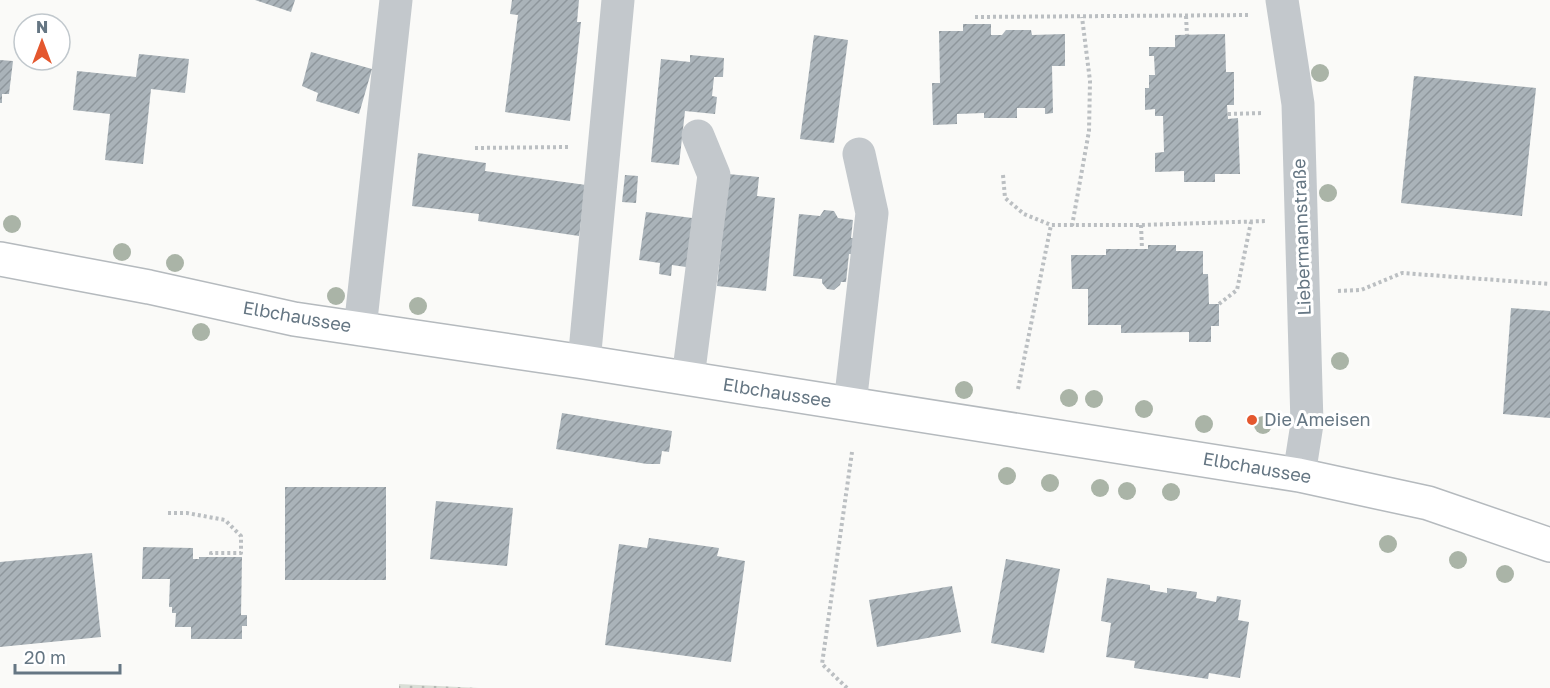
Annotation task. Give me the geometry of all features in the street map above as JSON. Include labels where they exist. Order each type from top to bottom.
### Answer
[{"type":"main road","name":"Elbchaussee","points":[[0,259],[149,287],[294,319],[688,378],[1299,475],[1428,503],[1550,545]]},
{"type":"street","points":[[360,329],[396,0]]},
{"type":"street","points":[[584,362],[618,0]]},
{"type":"street","name":"Liebermannstraße","points":[[1283,7],[1298,104],[1307,424],[1299,475]]},
{"type":"street","points":[[688,378],[714,175],[698,136]]},
{"type":"street","points":[[850,404],[872,213],[860,154]]},
{"type":"path","points":[[975,17],[1186,16],[1283,7]]},
{"type":"path","points":[[1186,16],[1187,36]]},
{"type":"path","points":[[1072,226],[1089,131],[1090,81],[1082,17]]},
{"type":"path","points":[[475,148],[604,147]]},
{"type":"path","points":[[1003,175],[1005,198],[1024,214],[1051,225],[1301,220]]},
{"type":"path","points":[[1219,304],[1238,290],[1251,222]]},
{"type":"path","points":[[1018,389],[1051,225]]},
{"type":"path","points":[[1141,225],[1142,249]]},
{"type":"path","points":[[1303,293],[1361,290],[1402,273],[1550,284]]},
{"type":"path","points":[[847,688],[822,664],[852,452]]},
{"type":"path","points":[[168,513],[187,513],[225,520],[241,536],[241,553],[212,553],[212,557]]},
{"type":"shaded area","points":[[399,684],[479,688],[399,688]]},
{"type":"building","points":[[255,0],[295,0],[291,12]]},
{"type":"building","points":[[512,0],[579,0],[577,22],[581,22],[570,121],[505,112],[518,15],[510,14]]},
{"type":"building","points":[[963,24],[991,24],[991,35],[1002,35],[1006,30],[1031,30],[1032,35],[1065,34],[1065,66],[1052,66],[1053,113],[1045,114],[1045,108],[1017,108],[1017,118],[984,118],[984,113],[957,114],[957,124],[933,125],[932,83],[940,83],[939,31],[963,31]]},
{"type":"building","points":[[1225,34],[1226,72],[1234,72],[1234,105],[1227,105],[1228,119],[1238,118],[1240,174],[1215,174],[1215,182],[1184,182],[1184,171],[1155,172],[1155,153],[1164,152],[1163,116],[1155,116],[1155,109],[1145,110],[1145,88],[1149,88],[1149,75],[1155,75],[1154,56],[1149,56],[1149,47],[1175,47],[1175,35]]},
{"type":"building","points":[[814,35],[848,40],[834,143],[800,139]]},
{"type":"building","points":[[311,52],[372,69],[359,114],[316,101],[318,93],[302,86]]},
{"type":"building","points":[[139,54],[189,59],[185,93],[151,89],[143,164],[105,160],[110,114],[73,110],[77,71],[136,77]]},
{"type":"building","points":[[690,55],[724,58],[723,77],[714,77],[712,96],[717,97],[715,114],[685,111],[679,165],[651,162],[661,59],[690,62]]},
{"type":"building","points":[[0,60],[12,61],[9,94],[2,94],[2,103],[0,103]]},
{"type":"building","points":[[1414,76],[1536,88],[1522,216],[1401,203]]},
{"type":"building","points":[[418,153],[486,163],[485,171],[586,185],[579,236],[478,221],[479,214],[412,206]]},
{"type":"building","points":[[728,174],[759,177],[757,196],[775,198],[766,291],[717,286]]},
{"type":"building","points":[[625,175],[638,176],[636,203],[622,202]]},
{"type":"building","points":[[824,210],[834,211],[838,218],[853,220],[851,238],[854,238],[852,254],[849,254],[846,282],[841,282],[834,290],[827,289],[822,279],[793,276],[799,214],[820,216]]},
{"type":"building","points":[[646,212],[700,219],[693,268],[672,265],[671,276],[659,274],[660,263],[639,260]]},
{"type":"building","points":[[1148,245],[1176,245],[1176,251],[1203,251],[1203,274],[1208,274],[1209,304],[1219,304],[1219,326],[1211,326],[1211,342],[1189,342],[1189,332],[1121,333],[1121,325],[1088,325],[1088,289],[1072,289],[1071,255],[1106,255],[1106,249],[1148,249]]},
{"type":"building","points":[[1511,308],[1550,311],[1550,418],[1503,414]]},
{"type":"building","points":[[562,413],[672,431],[669,452],[662,451],[660,464],[647,464],[556,449]]},
{"type":"building","points":[[285,487],[386,487],[386,580],[285,580]]},
{"type":"building","points":[[436,501],[513,508],[507,566],[430,559]]},
{"type":"building","points":[[649,538],[719,548],[717,556],[745,561],[731,662],[605,645],[619,544],[647,548]]},
{"type":"building","points":[[143,547],[193,548],[193,559],[242,557],[241,615],[247,615],[247,626],[242,626],[242,639],[191,639],[191,627],[175,627],[176,613],[172,613],[172,607],[169,607],[170,579],[142,579]]},
{"type":"building","points":[[92,553],[101,637],[0,647],[0,562]]},
{"type":"building","points":[[1006,559],[1060,569],[1044,653],[991,643]]},
{"type":"building","points":[[1107,578],[1150,585],[1150,590],[1167,593],[1167,588],[1197,592],[1196,598],[1216,602],[1217,596],[1241,600],[1238,620],[1249,622],[1240,678],[1209,673],[1208,679],[1134,668],[1135,661],[1106,657],[1111,623],[1101,621]]},
{"type":"building","points":[[952,586],[961,632],[877,647],[869,600]]},
{"type":"place","name":"Die Ameisen","points":[[1252,420]]}]
